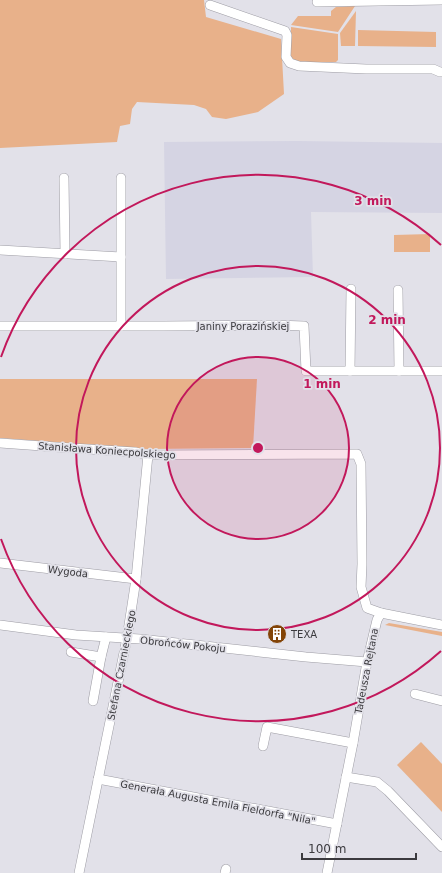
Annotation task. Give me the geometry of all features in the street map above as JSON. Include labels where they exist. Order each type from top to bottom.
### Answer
[{"type":"street","points":[[317,2],[442,0]]},
{"type":"street","points":[[210,6],[285,31],[287,35],[286,57],[290,64],[299,66],[366,69],[433,69],[442,72]]},
{"type":"street","points":[[64,178],[65,254]]},
{"type":"street","points":[[121,178],[121,326]]},
{"type":"street","points":[[0,250],[121,257]]},
{"type":"street","points":[[350,371],[351,289]]},
{"type":"street","points":[[398,290],[398,371]]},
{"type":"street","name":"Janiny Porazińskiej","points":[[0,326],[304,326],[306,371],[442,371]]},
{"type":"street","name":"Stanisława Koniecpolskiego","points":[[0,443],[135,452],[148,455],[357,454],[361,464],[361,587],[367,608],[381,613]]},
{"type":"street","name":"Stefana Czarnieckiego","points":[[79,873],[127,638],[136,579],[148,455]]},
{"type":"street","name":"Wygoda","points":[[0,563],[136,579]]},
{"type":"street","points":[[381,613],[442,625]]},
{"type":"street","name":"Tadeusza Rejtana","points":[[327,873],[353,743],[366,662],[377,620],[381,613]]},
{"type":"street","name":"Obrońców Pokoju","points":[[0,625],[76,634],[366,662]]},
{"type":"street","points":[[93,701],[106,637]]},
{"type":"street","points":[[71,652],[101,657]]},
{"type":"street","points":[[415,694],[442,701]]},
{"type":"street","points":[[263,746],[267,727],[353,743]]},
{"type":"street","points":[[346,777],[377,782],[388,791],[442,847]]},
{"type":"street","name":"Generała Augusta Emila Fieldorfa \"Nila\"","points":[[98,779],[337,824]]},
{"type":"shaded area","points":[[0,0],[204,0],[206,17],[281,39],[284,94],[258,112],[226,119],[212,117],[206,109],[194,105],[137,102],[132,109],[130,124],[120,126],[117,142],[0,148]]},
{"type":"shaded area","points":[[355,6],[338,32],[291,25],[298,16],[331,16],[331,11],[336,7]]},
{"type":"shaded area","points":[[356,11],[355,46],[341,46],[340,33]]},
{"type":"shaded area","points":[[291,27],[338,34],[338,60],[336,62],[294,61],[291,57]]},
{"type":"shaded area","points":[[358,30],[436,32],[436,47],[358,46]]},
{"type":"shaded area","points":[[298,141],[442,143],[442,213],[311,212],[313,277],[166,279],[164,142]]},
{"type":"shaded area","points":[[430,234],[430,252],[394,252],[394,235]]},
{"type":"shaded area","points":[[0,379],[257,379],[253,448],[146,449],[0,438]]},
{"type":"shaded area","points":[[389,623],[442,632],[442,636],[385,625]]},
{"type":"shaded area","points":[[421,742],[442,764],[442,812],[397,765]]},
{"type":"place","name":"TEXA","points":[[277,634]]}]
